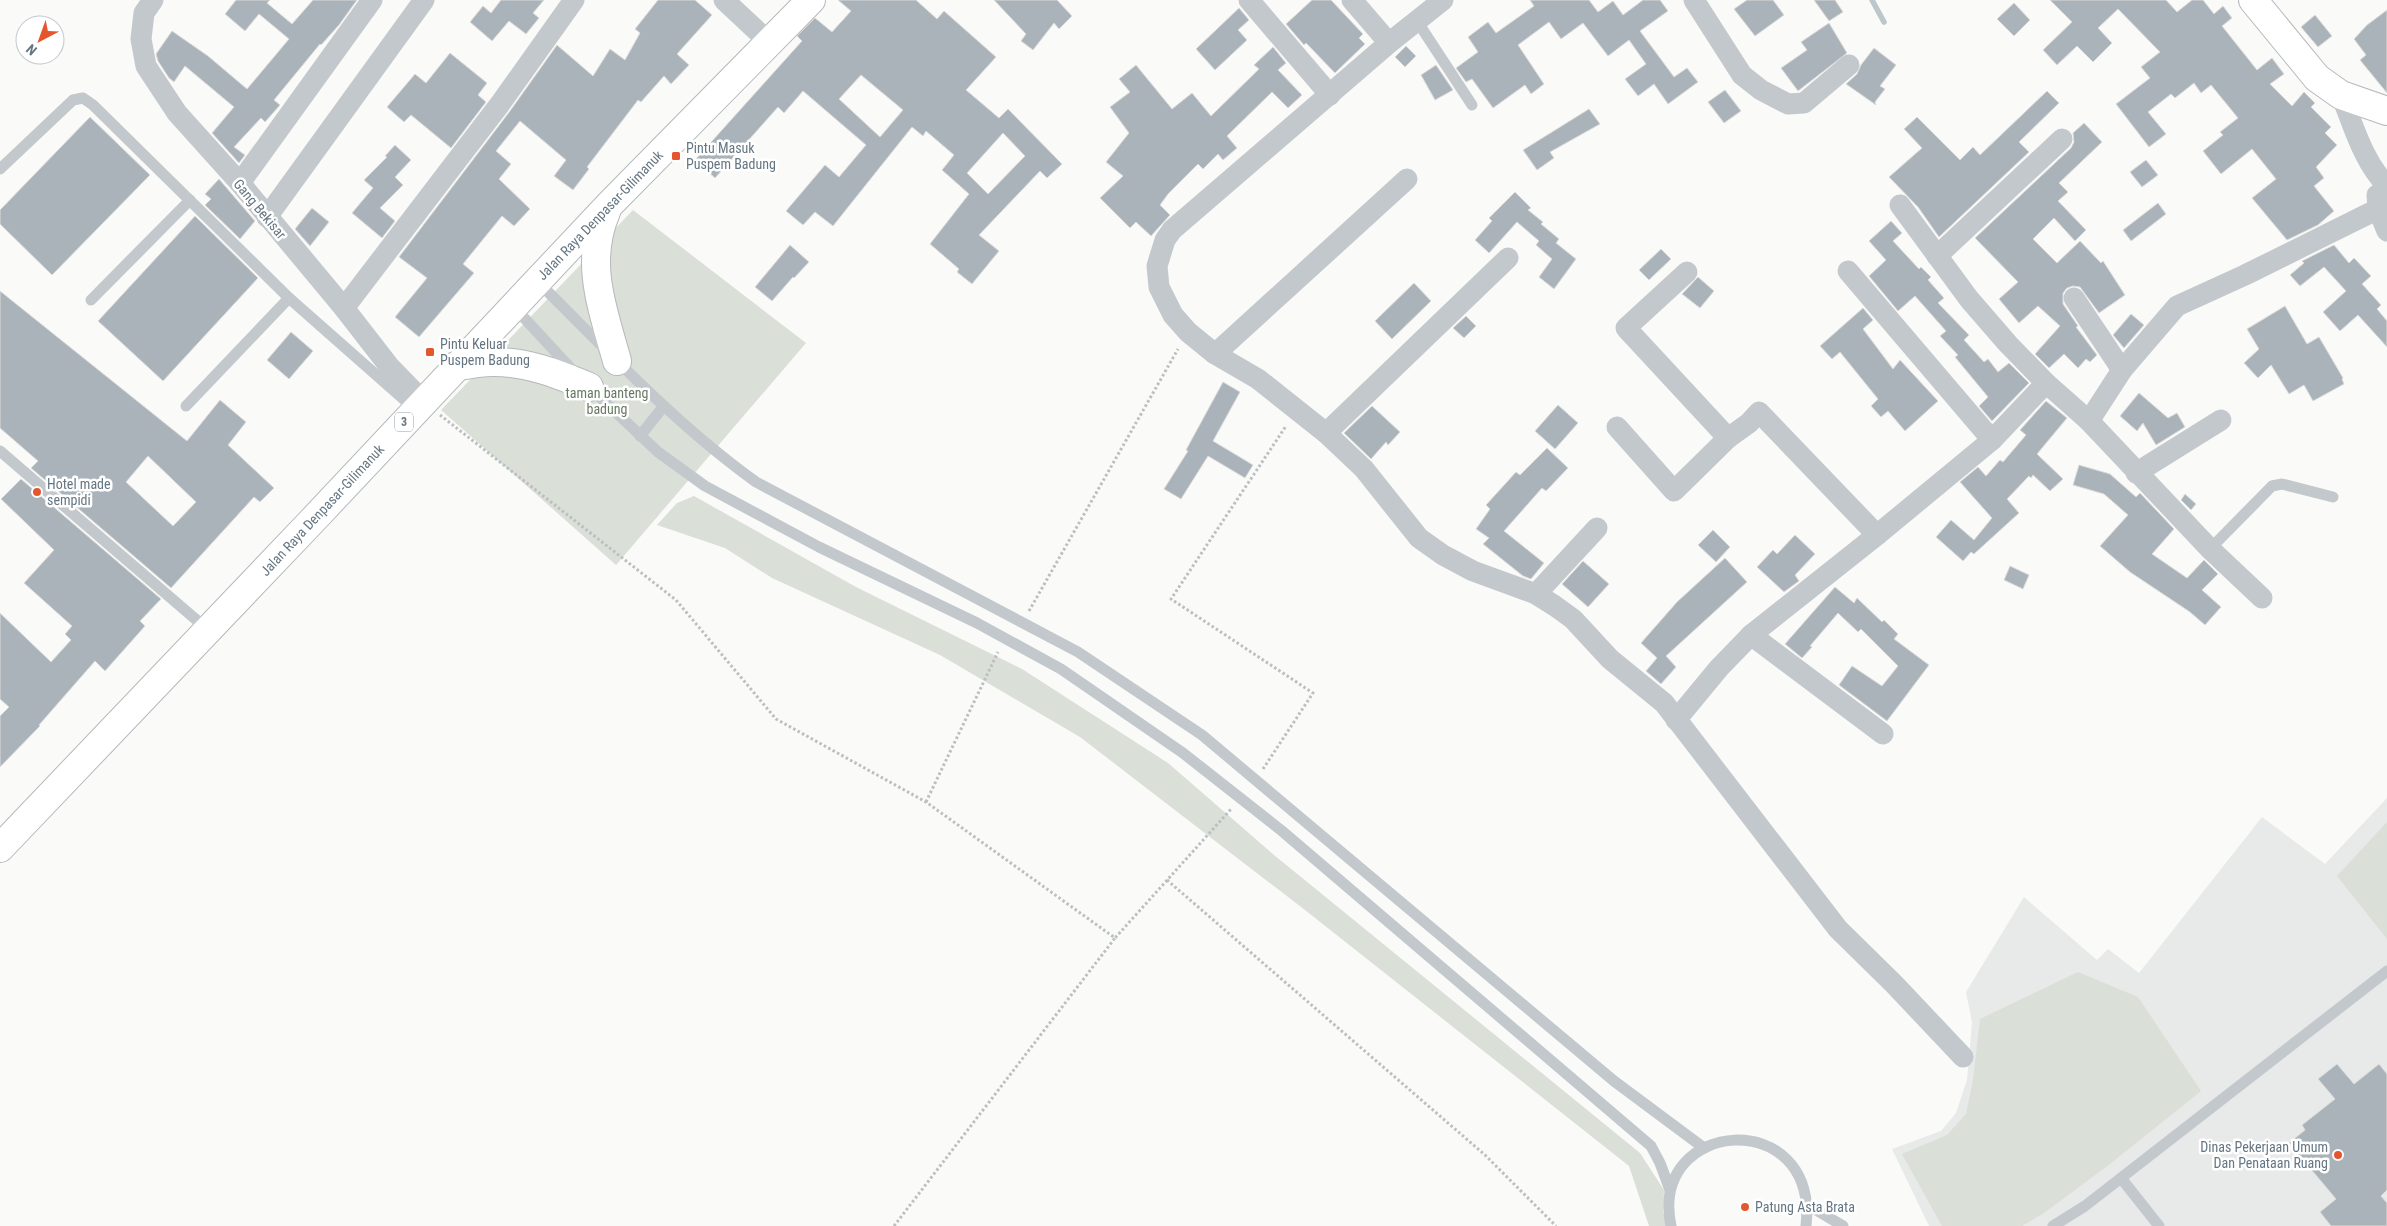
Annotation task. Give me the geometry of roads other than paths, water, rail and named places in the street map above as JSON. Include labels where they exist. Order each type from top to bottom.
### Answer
[{"type":"main road","name":"Jalan Raya Denpasar-Gilimanuk","points":[[0,848],[207,629],[312,522],[456,366],[610,204],[811,0]]},
{"type":"main road","points":[[2253,0],[2317,78],[2341,95],[2387,111]]},
{"type":"main road","points":[[610,204],[598,230],[594,263],[605,319],[617,361]]},
{"type":"main road","points":[[456,366],[491,362],[522,365],[552,371],[589,387]]},
{"type":"street","name":"Gang Bekisar","points":[[153,0],[144,13],[141,39],[146,66],[177,113],[240,183],[344,308],[420,406]]},
{"type":"street","points":[[240,183],[372,0]]},
{"type":"street","points":[[267,217],[424,0]]},
{"type":"street","points":[[344,308],[500,104],[574,0]]},
{"type":"street","points":[[724,0],[770,43]]},
{"type":"street","points":[[1249,0],[1330,95]]},
{"type":"street","points":[[1352,0],[1389,43]]},
{"type":"street","points":[[1694,0],[1742,75],[1761,90],[1788,104],[1804,103],[1849,65]]},
{"type":"street","points":[[1429,7],[1330,95],[1172,230],[1165,240],[1157,266],[1159,287],[1173,315],[1188,332],[1216,354],[1258,379],[1326,433],[1364,469],[1419,538],[1443,555],[1473,571],[1536,594],[1573,619],[1610,658],[1664,703],[1838,930],[1894,984],[1963,1057]]},
{"type":"street","points":[[2341,95],[2365,155],[2382,180],[2382,204],[2387,231]]},
{"type":"street","points":[[1937,256],[2062,139]]},
{"type":"street","points":[[1216,354],[1407,179]]},
{"type":"street","points":[[2089,421],[2122,370],[2177,306],[2245,275],[2382,204]]},
{"type":"street","points":[[1900,205],[1969,299],[2046,383],[2089,421],[2136,474],[2210,549],[2262,598]]},
{"type":"street","points":[[1326,433],[1508,258]]},
{"type":"street","points":[[1848,271],[1992,440]]},
{"type":"street","points":[[1687,272],[1626,328],[1728,438]]},
{"type":"street","points":[[2074,298],[2122,370]]},
{"type":"street","points":[[1676,720],[1719,668],[1751,635],[1877,535],[1992,440],[2046,383]]},
{"type":"street","points":[[1617,427],[1674,491],[1728,438],[1749,423],[1759,412],[1877,535]]},
{"type":"street","points":[[2136,474],[2221,420]]},
{"type":"street","points":[[1536,594],[1596,528]]},
{"type":"street","points":[[1751,635],[1883,734]]},
{"type":"lane","points":[[1429,7],[1472,105]]},
{"type":"lane","points":[[0,169],[73,100],[83,98],[289,298],[420,406]]},
{"type":"lane","points":[[91,300],[190,200]]},
{"type":"lane","points":[[537,281],[663,407],[720,456],[756,482],[1078,652],[1202,734],[1614,1082],[1704,1148]]},
{"type":"lane","points":[[186,406],[289,298]]},
{"type":"lane","points":[[513,306],[589,387],[640,436],[706,486],[819,547],[1005,638],[1061,669],[1183,753],[1448,971],[1651,1146],[1660,1163],[1670,1190]]},
{"type":"lane","points":[[640,436],[663,407]]},
{"type":"lane","points":[[0,451],[207,629]]},
{"type":"lane","points":[[2210,549],[2272,486],[2282,484],[2333,497]]},
{"type":"lane","points":[[2053,1226],[2085,1206],[2387,971]]},
{"type":"lane","points":[[1671,1226],[1668,1212],[1670,1190],[1678,1173],[1689,1159],[1704,1148],[1726,1140],[1749,1140],[1772,1148],[1790,1162],[1802,1182],[1808,1205],[1806,1226]]},
{"type":"lane","points":[[2121,1178],[2159,1226]]},
{"type":"lane","points":[[1808,1205],[1843,1226]]},
{"type":"waterway","points":[[1872,0],[1884,22]]},
{"type":"place","name":"Pintu Masuk Puspem Badung","points":[[676,156]]},
{"type":"place","name":"Pintu Keluar Puspem Badung","points":[[430,352]]},
{"type":"place","name":"Hotel made sempidi","points":[[37,492]]},
{"type":"place","name":"Dinas Pekerjaan Umum Dan Penataan Ruang","points":[[2338,1155]]},
{"type":"place","name":"Patung Asta Brata","points":[[1745,1207]]},
{"type":"park label","name":"taman banteng badung","points":[[607,402]]}]
